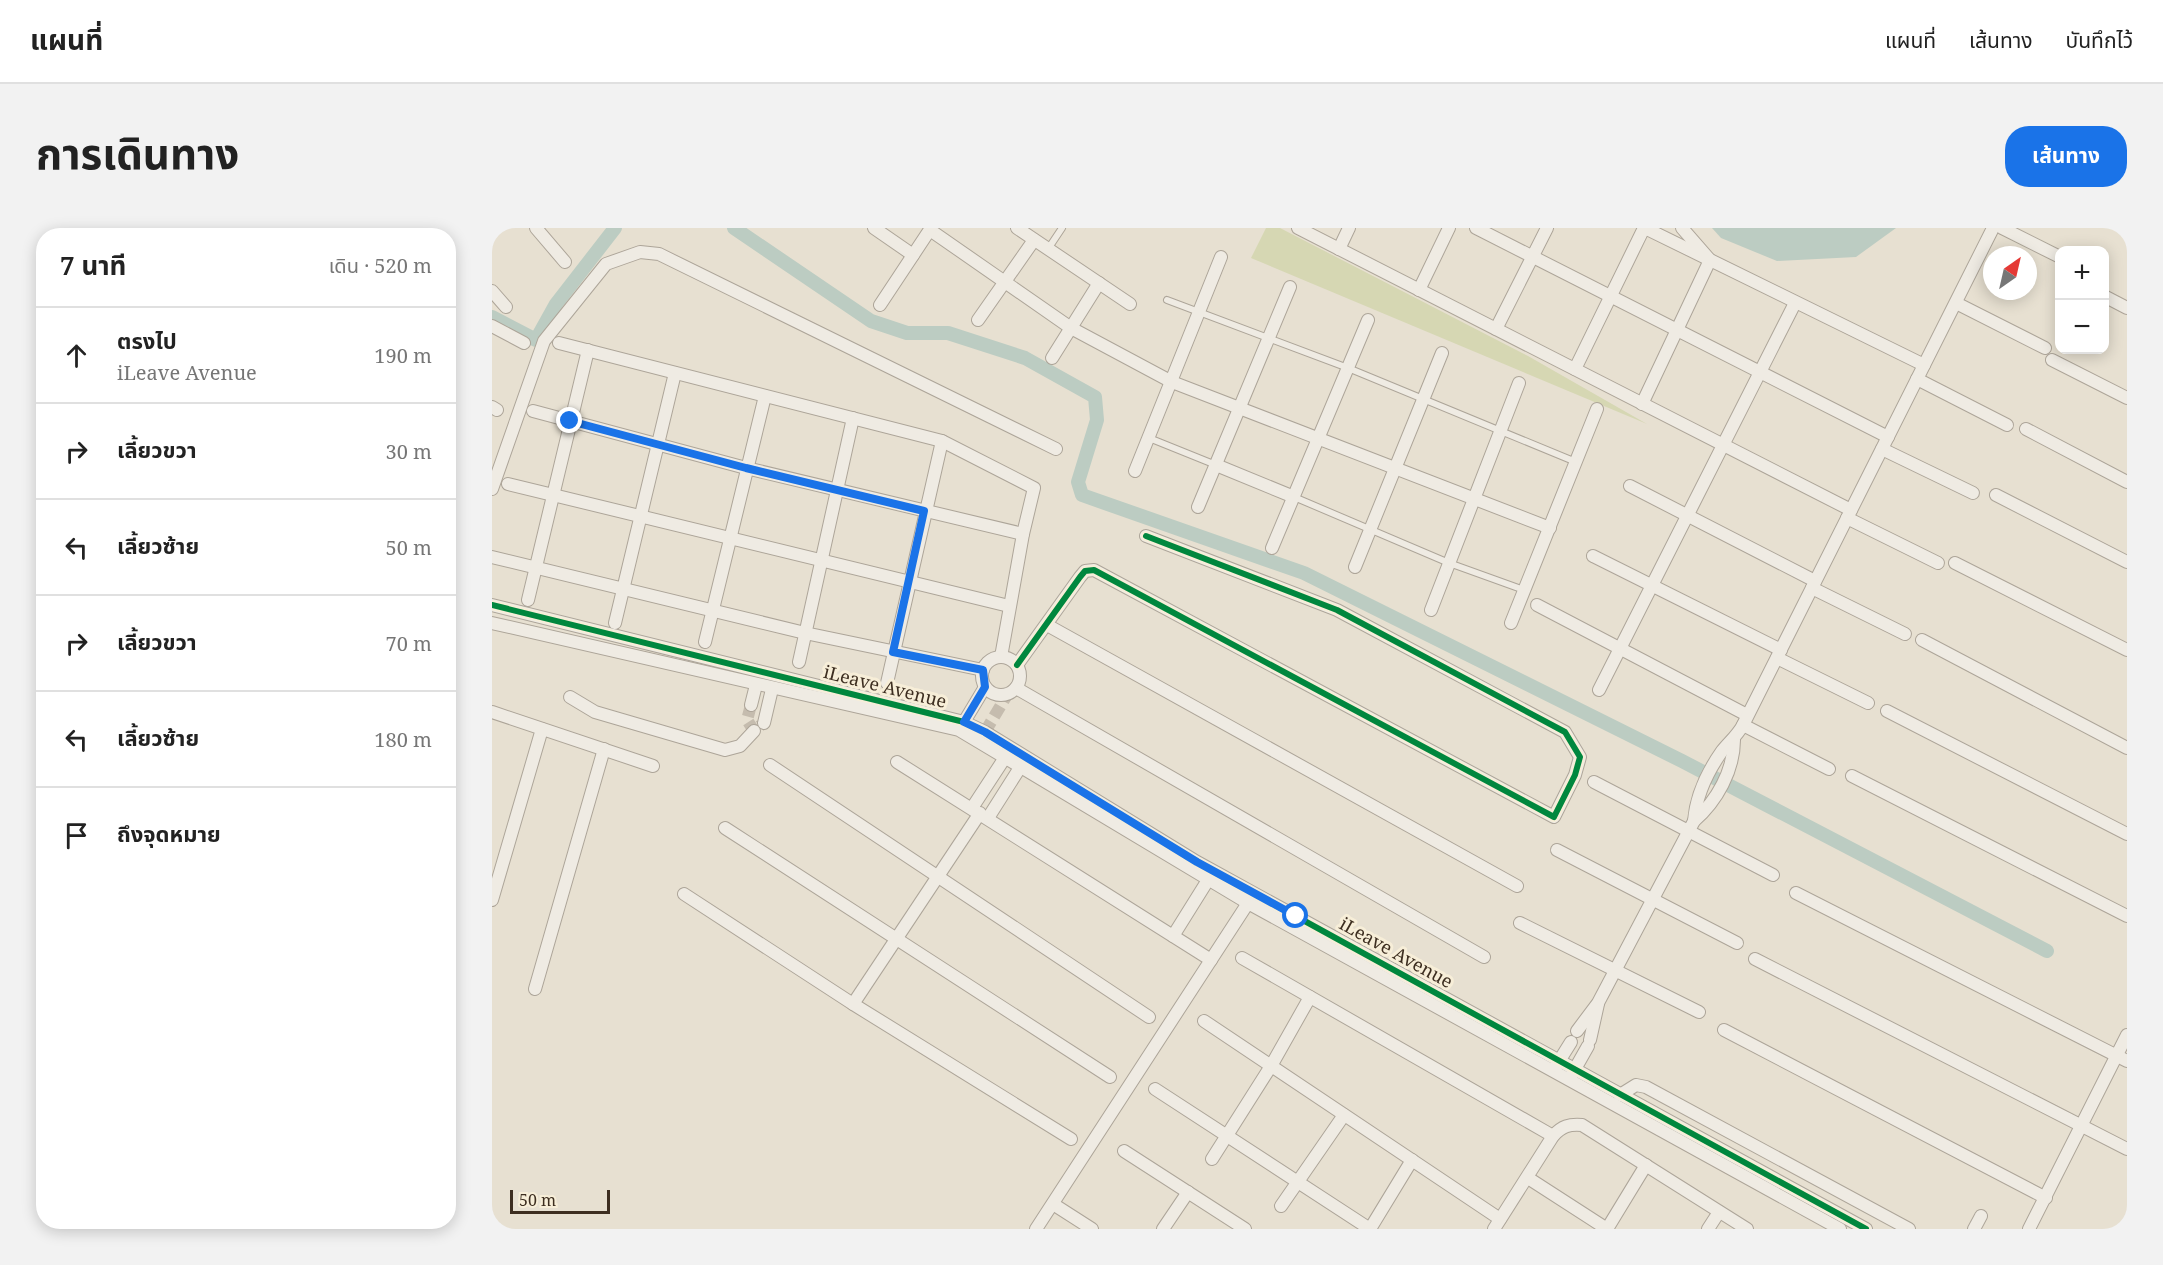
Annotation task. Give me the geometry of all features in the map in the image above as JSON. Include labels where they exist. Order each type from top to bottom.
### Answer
[{"type":"street","points":[[536,228],[565,262]]},
{"type":"street","points":[[874,228],[913,255]]},
{"type":"street","points":[[1017,228],[1130,304]]},
{"type":"street","points":[[1298,228],[1723,445],[1938,564]]},
{"type":"street","points":[[1339,249],[1349,228]]},
{"type":"street","points":[[1419,290],[1449,228]]},
{"type":"street","points":[[1476,228],[1760,372],[1973,494]]},
{"type":"street","points":[[1496,329],[1547,228]]},
{"type":"street","points":[[1575,369],[1645,228],[1924,365]]},
{"type":"street","points":[[1682,228],[1710,260]]},
{"type":"street","points":[[1691,826],[1700,792],[1723,749],[1734,740],[1745,720],[1993,228]]},
{"type":"street","points":[[2002,228],[2055,254]]},
{"type":"street","points":[[880,305],[931,229],[1071,328],[1172,382],[1550,528]]},
{"type":"street","points":[[978,320],[1034,240]]},
{"type":"street","points":[[492,489],[544,341],[606,264],[640,252],[659,254],[1056,449]]},
{"type":"street","points":[[1135,471],[1221,257]]},
{"type":"street","points":[[1642,404],[1710,260]]},
{"type":"street","points":[[1052,358],[1099,283]]},
{"type":"street","points":[[1198,507],[1290,287]]},
{"type":"street","points":[[492,291],[506,307]]},
{"type":"street","points":[[2109,299],[2127,308]]},
{"type":"street","points":[[1599,690],[1795,303]]},
{"type":"street","points":[[1956,303],[2045,348]]},
{"type":"street","points":[[1272,548],[1368,320]]},
{"type":"street","points":[[492,326],[524,343]]},
{"type":"street","points":[[559,343],[942,441],[1034,488],[1009,606],[1002,657]]},
{"type":"street","points":[[528,600],[588,350]]},
{"type":"street","points":[[1355,567],[1442,353]]},
{"type":"street","points":[[2052,360],[2127,398]]},
{"type":"street","points":[[615,623],[675,373]]},
{"type":"street","points":[[1917,380],[2007,425]]},
{"type":"street","points":[[1431,610],[1519,383]]},
{"type":"street","points":[[705,642],[765,396]]},
{"type":"street","points":[[1511,623],[1597,409]]},
{"type":"street","points":[[533,411],[837,491],[1023,534]]},
{"type":"street","points":[[799,662],[853,418]]},
{"type":"street","points":[[2026,429],[2127,482]]},
{"type":"street","points":[[887,683],[924,511],[942,441]]},
{"type":"street","points":[[1216,465],[1293,497]]},
{"type":"street","points":[[508,484],[640,518],[1009,606]]},
{"type":"street","points":[[1630,486],[1905,633]]},
{"type":"street","points":[[1996,495],[2127,562]]},
{"type":"street","points":[[1017,666],[1085,571],[1094,570],[1554,817],[1575,775],[1580,757],[1576,745],[1565,732],[1337,610],[1146,536]]},
{"type":"street","points":[[1593,556],[1652,585],[1868,703]]},
{"type":"street","points":[[492,557],[623,591],[805,633],[983,670]]},
{"type":"street","points":[[1955,562],[2127,650]]},
{"type":"street","name":"iLeave Avenue","points":[[492,605],[964,722],[985,732],[1197,862],[1840,1229]]},
{"type":"street","points":[[1537,605],[1620,648],[1829,769]]},
{"type":"street","name":"iLeave Avenue","points":[[492,623],[959,730],[1006,756],[1248,903],[1556,1066]]},
{"type":"street","points":[[1047,625],[1517,886]]},
{"type":"street","points":[[1922,640],[2127,747]]},
{"type":"street","points":[[964,722],[985,687],[983,670],[990,660],[1002,657],[1017,666],[1020,677],[1016,688],[1001,696],[985,687]]},
{"type":"street","points":[[751,705],[756,685]]},
{"type":"street","points":[[1016,688],[1484,957]]},
{"type":"street","points":[[764,723],[772,689]]},
{"type":"street","points":[[570,697],[595,712],[725,750],[740,746],[753,731]]},
{"type":"street","points":[[1887,711],[2127,834]]},
{"type":"street","points":[[492,712],[653,766]]},
{"type":"street","points":[[492,900],[542,729]]},
{"type":"street","points":[[1556,1066],[1598,1003],[1651,898],[1691,826],[1714,800],[1731,767],[1734,740]]},
{"type":"street","points":[[535,989],[604,749]]},
{"type":"street","points":[[980,813],[1006,756]]},
{"type":"street","points":[[897,762],[1211,960]]},
{"type":"street","points":[[770,765],[1149,1017]]},
{"type":"street","points":[[853,1004],[980,813],[1022,766]]},
{"type":"street","points":[[1852,776],[2127,916]]},
{"type":"street","points":[[1594,782],[1691,826],[1773,875]]},
{"type":"street","points":[[725,828],[1110,1077]]},
{"type":"street","points":[[1557,850],[1737,943]]},
{"type":"street","points":[[1173,936],[1208,880]]},
{"type":"street","points":[[1796,893],[2122,1058]]},
{"type":"street","points":[[684,894],[853,1004],[1071,1139]]},
{"type":"street","points":[[1036,1229],[1248,903]]},
{"type":"street","points":[[1520,922],[1613,971],[1699,1012]]},
{"type":"street","points":[[1242,958],[1553,1136]]},
{"type":"street","points":[[1755,958],[2127,1149]]},
{"type":"street","points":[[1212,1159],[1271,1066],[1310,997]]},
{"type":"street","points":[[1572,1075],[1589,1043],[1598,1003]]},
{"type":"street","points":[[1204,1021],[1412,1160],[1497,1224],[1553,1136],[1562,1127],[1571,1124],[1582,1125],[1747,1229]]},
{"type":"street","points":[[1724,1030],[2046,1198]]},
{"type":"street","points":[[2029,1229],[2081,1127],[2122,1058],[2127,1035]]},
{"type":"street","name":"iLeave Avenue","points":[[1572,1075],[1620,1095],[1866,1229]]},
{"type":"street","points":[[1620,1095],[1636,1085],[1656,1091],[1909,1229]]},
{"type":"street","points":[[1155,1089],[1370,1229],[1412,1160]]},
{"type":"street","points":[[1281,1206],[1344,1115]]},
{"type":"street","points":[[1124,1150],[1245,1229]]},
{"type":"street","points":[[1528,1178],[1607,1229],[1646,1165]]},
{"type":"street","points":[[1163,1229],[1188,1192]]},
{"type":"street","points":[[1053,1204],[1092,1229]]},
{"type":"street","points":[[1708,1229],[1719,1212]]},
{"type":"street","points":[[1974,1229],[1981,1216]]},
{"type":"lane","points":[[1048,249],[1062,228]]},
{"type":"lane","points":[[1167,300],[1200,310],[1348,368],[1576,462]]},
{"type":"lane","points":[[1149,438],[1216,465]]},
{"type":"lane","points":[[1293,497],[1449,563],[1525,590]]},
{"type":"green space","points":[[1266,228],[1280,228],[1528,356],[1647,424],[1251,258]]},
{"type":"shaded area","points":[[1712,228],[1896,228],[1856,257],[1777,261],[1721,238]]},
{"type":"waterway","points":[[492,317],[536,340],[556,304],[615,228]]},
{"type":"waterway","points":[[734,228],[871,321],[907,333],[948,333],[1025,358],[1095,397],[1097,420],[1078,482],[1082,495],[1304,573],[1682,761],[2047,951]]},
{"type":"tunnel","points":[[985,732],[1007,695]]},
{"type":"tunnel","points":[[751,705],[747,720],[754,731],[761,725]]},
{"type":"cycle path","points":[[1017,665],[1080,577],[1085,571],[1094,570],[1554,817],[1575,775],[1580,757],[1565,732],[1337,610],[1146,536]]},
{"type":"cycle path","points":[[492,605],[964,722],[985,732],[1197,862],[1866,1229]]},
{"type":"route","points":[[570,421],[746,468],[924,511],[893,652],[983,670],[985,687],[964,722],[985,732],[1197,862],[1296,916]]}]
